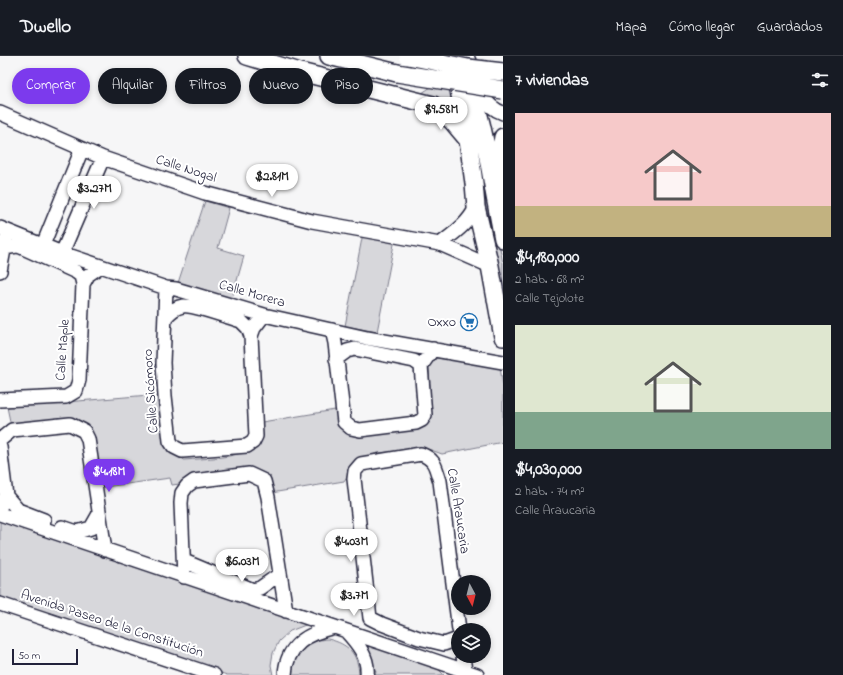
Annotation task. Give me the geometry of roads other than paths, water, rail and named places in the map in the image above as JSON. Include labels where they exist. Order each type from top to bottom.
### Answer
[{"type":"main road","points":[[247,56],[300,72],[433,105],[452,121],[468,140]]},
{"type":"main road","points":[[329,56],[397,73],[503,90]]},
{"type":"main road","points":[[408,56],[468,68],[503,72]]},
{"type":"main road","points":[[380,91],[397,91],[407,86],[415,68],[413,56]]},
{"type":"main road","points":[[453,56],[468,140],[476,207],[490,266],[503,337]]},
{"type":"main road","points":[[453,56],[461,64],[472,88],[499,204]]},
{"type":"main road","points":[[503,137],[497,173],[503,239]]},
{"type":"main road","points":[[499,204],[503,184]]},
{"type":"street","points":[[467,56],[479,90],[489,105],[503,112]]},
{"type":"street","name":"Calle Nogal","points":[[0,113],[103,158],[205,193],[312,221],[392,234],[440,244],[490,266]]},
{"type":"street","points":[[43,245],[82,149]]},
{"type":"street","points":[[62,253],[103,158]]},
{"type":"street","points":[[440,244],[458,231],[471,216],[476,207]]},
{"type":"street","points":[[0,271],[4,248],[4,230]]},
{"type":"street","name":"Calle Morera","points":[[4,230],[62,253],[166,288],[176,289],[264,315],[367,338],[503,362]]},
{"type":"street","points":[[4,248],[17,246],[21,247],[70,268],[81,276],[83,284]]},
{"type":"street","points":[[83,284],[88,275],[101,266]]},
{"type":"street","name":"Calle Maple","points":[[0,400],[66,397],[76,392],[79,380],[83,284]]},
{"type":"street","name":"Calle Sicómoro","points":[[166,288],[163,362],[166,411],[170,441],[174,448],[182,451],[247,446],[253,442],[256,436],[251,336]]},
{"type":"street","name":"Calle Morera","points":[[165,318],[170,312],[186,305],[242,321],[248,328],[251,336]]},
{"type":"street","points":[[251,336],[254,328],[264,315]]},
{"type":"street","points":[[332,330],[335,343],[344,422],[351,428],[360,430],[416,423],[422,420],[425,415],[421,366],[433,349]]},
{"type":"street","points":[[336,360],[348,351],[355,349],[414,362],[421,366]]},
{"type":"street","points":[[0,440],[12,430],[70,424],[84,431],[88,439],[105,550]]},
{"type":"street","points":[[0,447],[3,502],[18,510],[77,532],[91,528],[99,514]]},
{"type":"street","name":"Calle Araucaria","points":[[376,621],[354,479],[355,471],[361,464],[421,454],[429,457],[434,462],[440,481],[458,623]]},
{"type":"street","points":[[184,577],[181,503],[182,493],[187,486],[194,481],[249,474],[264,481],[268,497],[286,611]]},
{"type":"street","points":[[0,514],[471,673]]},
{"type":"street","points":[[184,561],[253,590],[260,588],[280,574]]},
{"type":"street","name":"Avenida Paseo de la Constitución","points":[[0,604],[214,675]]},
{"type":"street","points":[[285,675],[286,661],[294,647],[320,630],[361,628],[376,621],[419,638],[444,644],[451,642]]},
{"type":"street","points":[[344,630],[358,644],[365,659],[367,675]]},
{"type":"street","points":[[466,663],[471,673]]},
{"type":"place","name":"Oxxo","points":[[469,322]]}]
